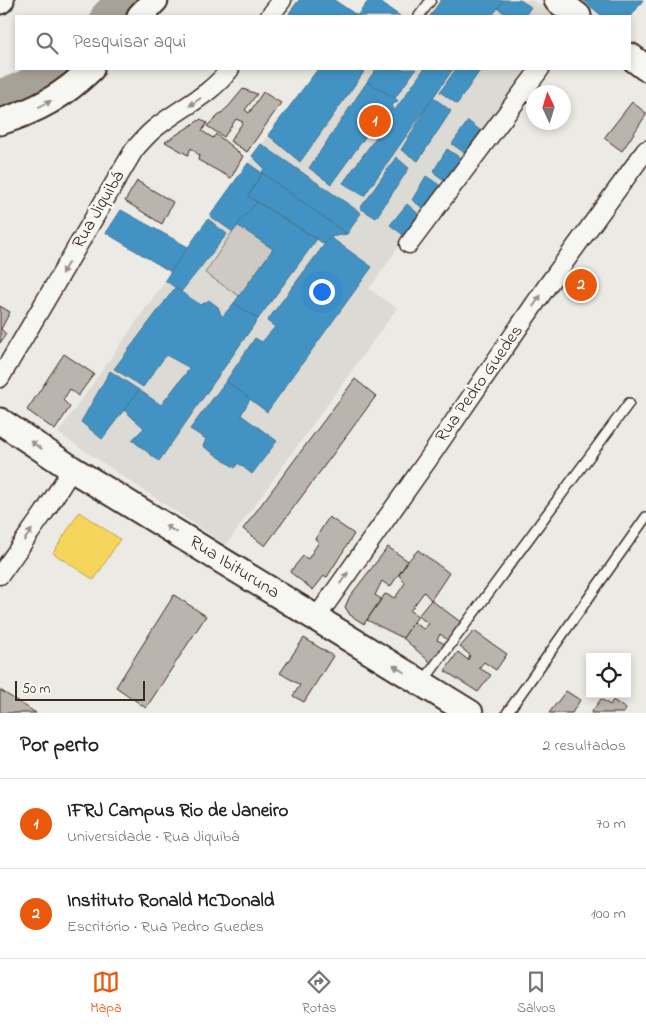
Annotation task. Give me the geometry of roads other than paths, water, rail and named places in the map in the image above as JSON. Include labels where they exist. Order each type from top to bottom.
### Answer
[{"type":"street","points":[[141,15],[156,0]]},
{"type":"street","points":[[271,15],[282,0]]},
{"type":"street","points":[[557,0],[577,15]]},
{"type":"street","points":[[631,57],[646,68]]},
{"type":"street","points":[[0,122],[30,112],[54,100],[90,70]]},
{"type":"street","name":"Rua Jiquibá","points":[[0,378],[134,150],[153,130],[214,87],[229,70]]},
{"type":"street","points":[[409,244],[539,70]]},
{"type":"street","name":"Rua Pedro Guedes","points":[[316,618],[547,286],[646,150]]},
{"type":"street","name":"Rua Ibituruna","points":[[0,421],[72,469],[470,713]]},
{"type":"street","points":[[0,575],[44,513],[72,469]]},
{"type":"lane","points":[[420,15],[431,0]]},
{"type":"lane","points":[[422,683],[629,403]]},
{"type":"lane","points":[[507,713],[646,517]]},
{"type":"waterway","points":[[107,15],[122,0]]},
{"type":"waterway","points":[[0,94],[28,84],[52,70]]},
{"type":"place","name":"IFRJ Campus Rio de Janeiro","points":[[375,121]]},
{"type":"place","name":"Instituto Ronald McDonald","points":[[581,285]]}]
